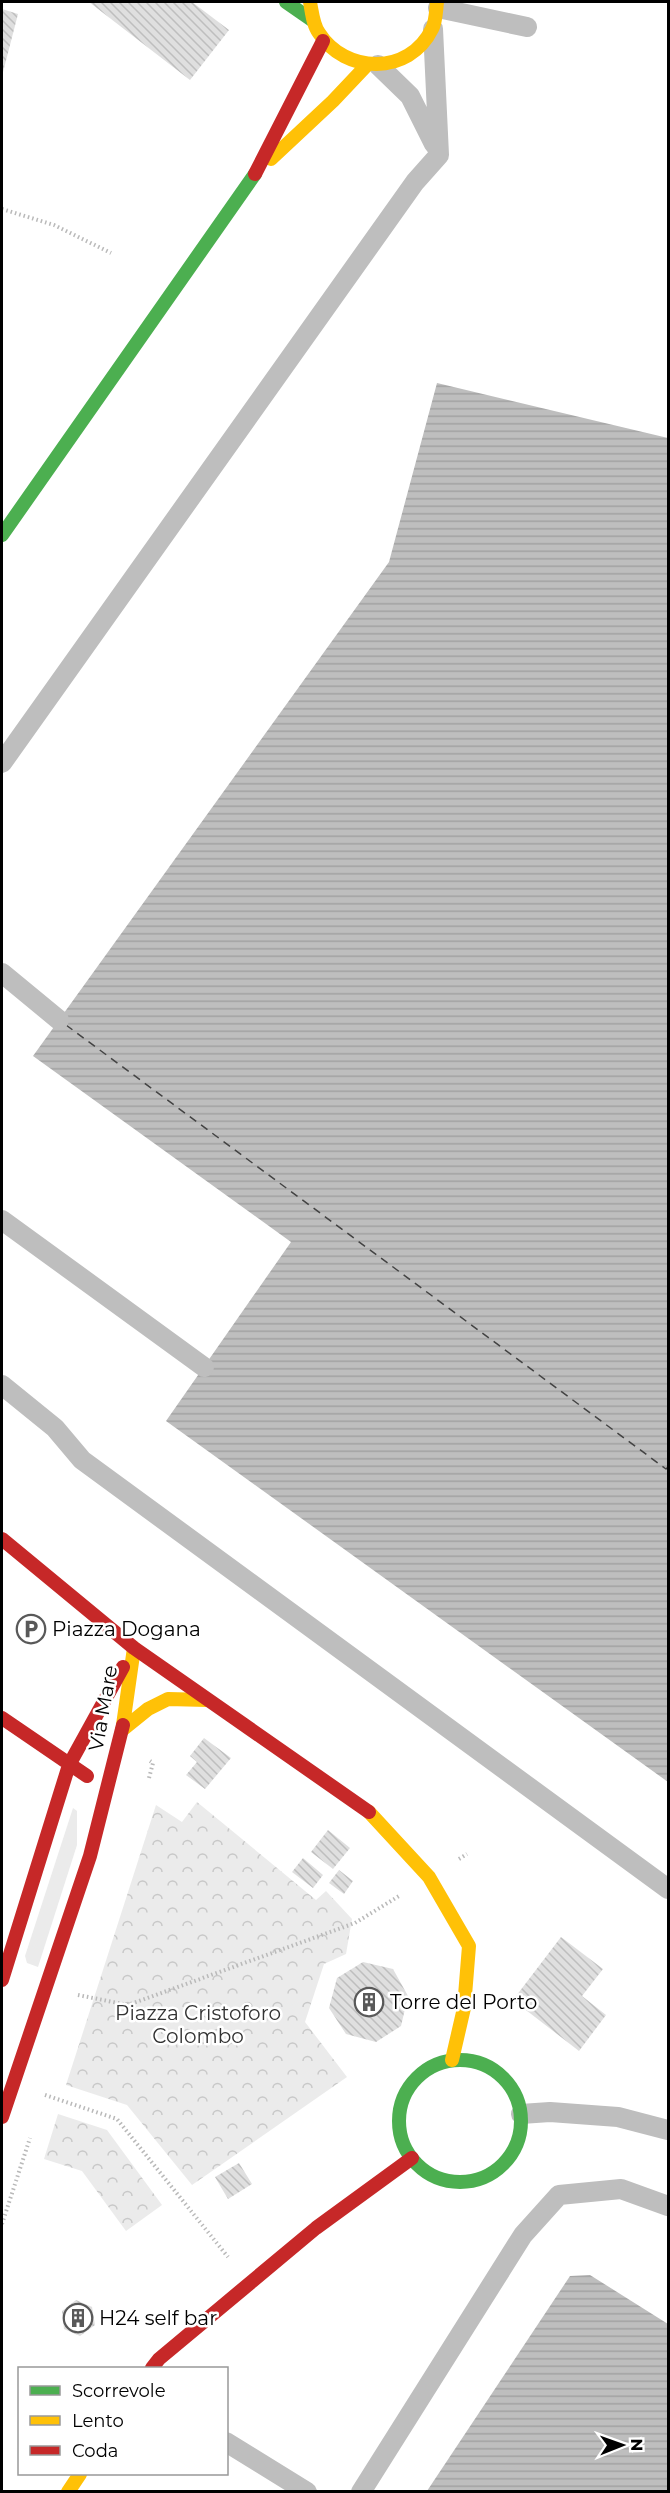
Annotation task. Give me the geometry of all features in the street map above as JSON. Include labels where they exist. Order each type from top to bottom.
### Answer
[{"type":"main road","points":[[286,2],[312,20]]},
{"type":"main road","points":[[310,2],[312,20],[323,41],[343,57],[372,65],[395,62],[411,54],[424,41],[436,12]]},
{"type":"main road","points":[[2,535],[254,175],[323,41]]},
{"type":"main road","points":[[254,175],[372,65]]},
{"type":"main road","points":[[2,1539],[134,1648],[373,1815],[429,1877],[469,1946],[464,2008],[452,2060]]},
{"type":"main road","name":"Via Mare","points":[[2,2117],[90,1856],[122,1730],[134,1648]]},
{"type":"main road","name":"Via Mare","points":[[2,1980],[5,1952],[33,1880],[69,1766],[134,1648]]},
{"type":"main road","points":[[122,1730],[148,1709],[168,1700],[207,1700]]},
{"type":"main road","points":[[2,1718],[69,1766],[108,1788]]},
{"type":"main road","points":[[14,1902],[33,1880]]},
{"type":"main road","points":[[5,1952],[21,1975]]},
{"type":"main road","points":[[29,1996],[35,2019]]},
{"type":"main road","points":[[452,2060],[468,2060],[484,2064],[497,2073],[513,2091],[521,2114],[520,2131],[515,2148],[505,2162],[491,2174],[475,2180],[457,2182],[441,2179],[424,2171],[412,2158],[403,2142],[399,2124],[408,2090],[420,2075],[435,2065],[452,2060]]},
{"type":"main road","points":[[153,2367],[159,2359],[316,2228],[412,2158]]},
{"type":"main road","points":[[68,2492],[79,2475]]},
{"type":"lane","points":[[2,763],[415,182],[439,155],[436,12],[527,27]]},
{"type":"lane","points":[[372,65],[410,96],[439,155]]},
{"type":"lane","points":[[2,973],[59,1020]]},
{"type":"lane","points":[[2,1220],[204,1367]]},
{"type":"lane","points":[[2,1385],[55,1428],[82,1460],[669,1889]]},
{"type":"lane","points":[[521,2114],[550,2112],[618,2117],[669,2130]]},
{"type":"lane","points":[[361,2492],[523,2235],[559,2195],[621,2189],[669,2206]]},
{"type":"lane","points":[[228,2443],[307,2492]]},
{"type":"path","points":[[2,209],[54,225],[111,253]]},
{"type":"path","points":[[78,1995],[128,2005],[354,1923],[384,1905]]},
{"type":"path","points":[[41,2105],[45,2094],[117,2119],[249,2283]]},
{"type":"path","points":[[2,2224],[34,2127]]},
{"type":"green space","name":"Piazza Cristoforo Colombo","points":[[197,1802],[316,1900],[326,1891],[352,1919],[346,1954],[324,1964],[305,2022],[347,2077],[192,2185],[127,2105],[66,2085],[156,1805],[182,1822]]},
{"type":"green space","points":[[73,1808],[77,1811],[77,1845],[38,1967],[27,1963],[25,1956]]},
{"type":"green space","points":[[58,2114],[107,2130],[162,2205],[126,2231],[82,2171],[44,2159]]},
{"type":"shaded area","points":[[437,383],[668,438],[668,1782],[166,1421],[291,1242],[33,1056],[389,562]]},
{"type":"shaded area","points":[[590,2275],[668,2324],[668,2491],[427,2491],[570,2276]]},
{"type":"building","points":[[89,2],[192,2],[229,30],[190,80]]},
{"type":"building","points":[[2,9],[18,14],[2,76]]},
{"type":"building","points":[[204,1738],[231,1758],[205,1789],[186,1775],[197,1762],[190,1756]]},
{"type":"building","points":[[328,1830],[350,1848],[333,1869],[311,1852]]},
{"type":"building","points":[[303,1858],[323,1875],[313,1888],[292,1872]]},
{"type":"building","points":[[339,1870],[353,1881],[344,1894],[329,1883]]},
{"type":"building","points":[[561,1937],[603,1969],[582,1996],[606,2015],[579,2051],[513,2000]]},
{"type":"building","name":"Torre del Porto","points":[[363,1962],[393,1969],[408,1996],[401,2026],[376,2042],[346,2034],[329,2008],[337,1978]]},
{"type":"building","points":[[239,2163],[252,2184],[228,2199],[215,2177]]},
{"type":"building","name":"H24 self bar","points":[[76,2300],[92,2307],[95,2325],[80,2336],[64,2329],[62,2311]]},
{"type":"ferry route","points":[[66,1025],[666,1469],[668,1467]]},
{"type":"traffic: fast","points":[[286,2],[312,20]]},
{"type":"traffic: fast","points":[[2,535],[255,174]]},
{"type":"traffic: fast","points":[[460,2060],[483,2065],[503,2078],[516,2098],[521,2121],[516,2144],[503,2164],[483,2177],[460,2182],[437,2177],[417,2164],[404,2144],[399,2121],[404,2098],[417,2078],[437,2065],[460,2060]]},
{"type":"traffic: slow","points":[[310,2],[317,30],[330,47],[360,62],[377,64],[393,62],[408,55],[422,44],[433,26],[437,2]]},
{"type":"traffic: slow","points":[[271,159],[333,101],[367,65]]},
{"type":"traffic: slow","points":[[123,1725],[134,1648]]},
{"type":"traffic: slow","points":[[122,1730],[148,1709],[168,1699],[207,1700]]},
{"type":"traffic: slow","points":[[369,1812],[429,1877],[469,1946],[464,2008],[452,2060]]},
{"type":"traffic: slow","points":[[68,2492],[79,2475]]},
{"type":"traffic: jam","points":[[255,174],[323,41]]},
{"type":"traffic: jam","points":[[2,1539],[134,1648],[369,1812]]},
{"type":"traffic: jam","points":[[2,1980],[69,1765],[123,1667]]},
{"type":"traffic: jam","points":[[2,1718],[87,1776]]},
{"type":"traffic: jam","points":[[2,2117],[90,1856],[123,1725]]},
{"type":"traffic: jam","points":[[153,2367],[159,2359],[316,2228],[412,2158]]},
{"type":"place","name":"Piazza Dogana","points":[[31,1629]]},
{"type":"place","name":"Torre del Porto","points":[[369,2002]]},
{"type":"place","name":"H24 self bar","points":[[78,2318]]}]
